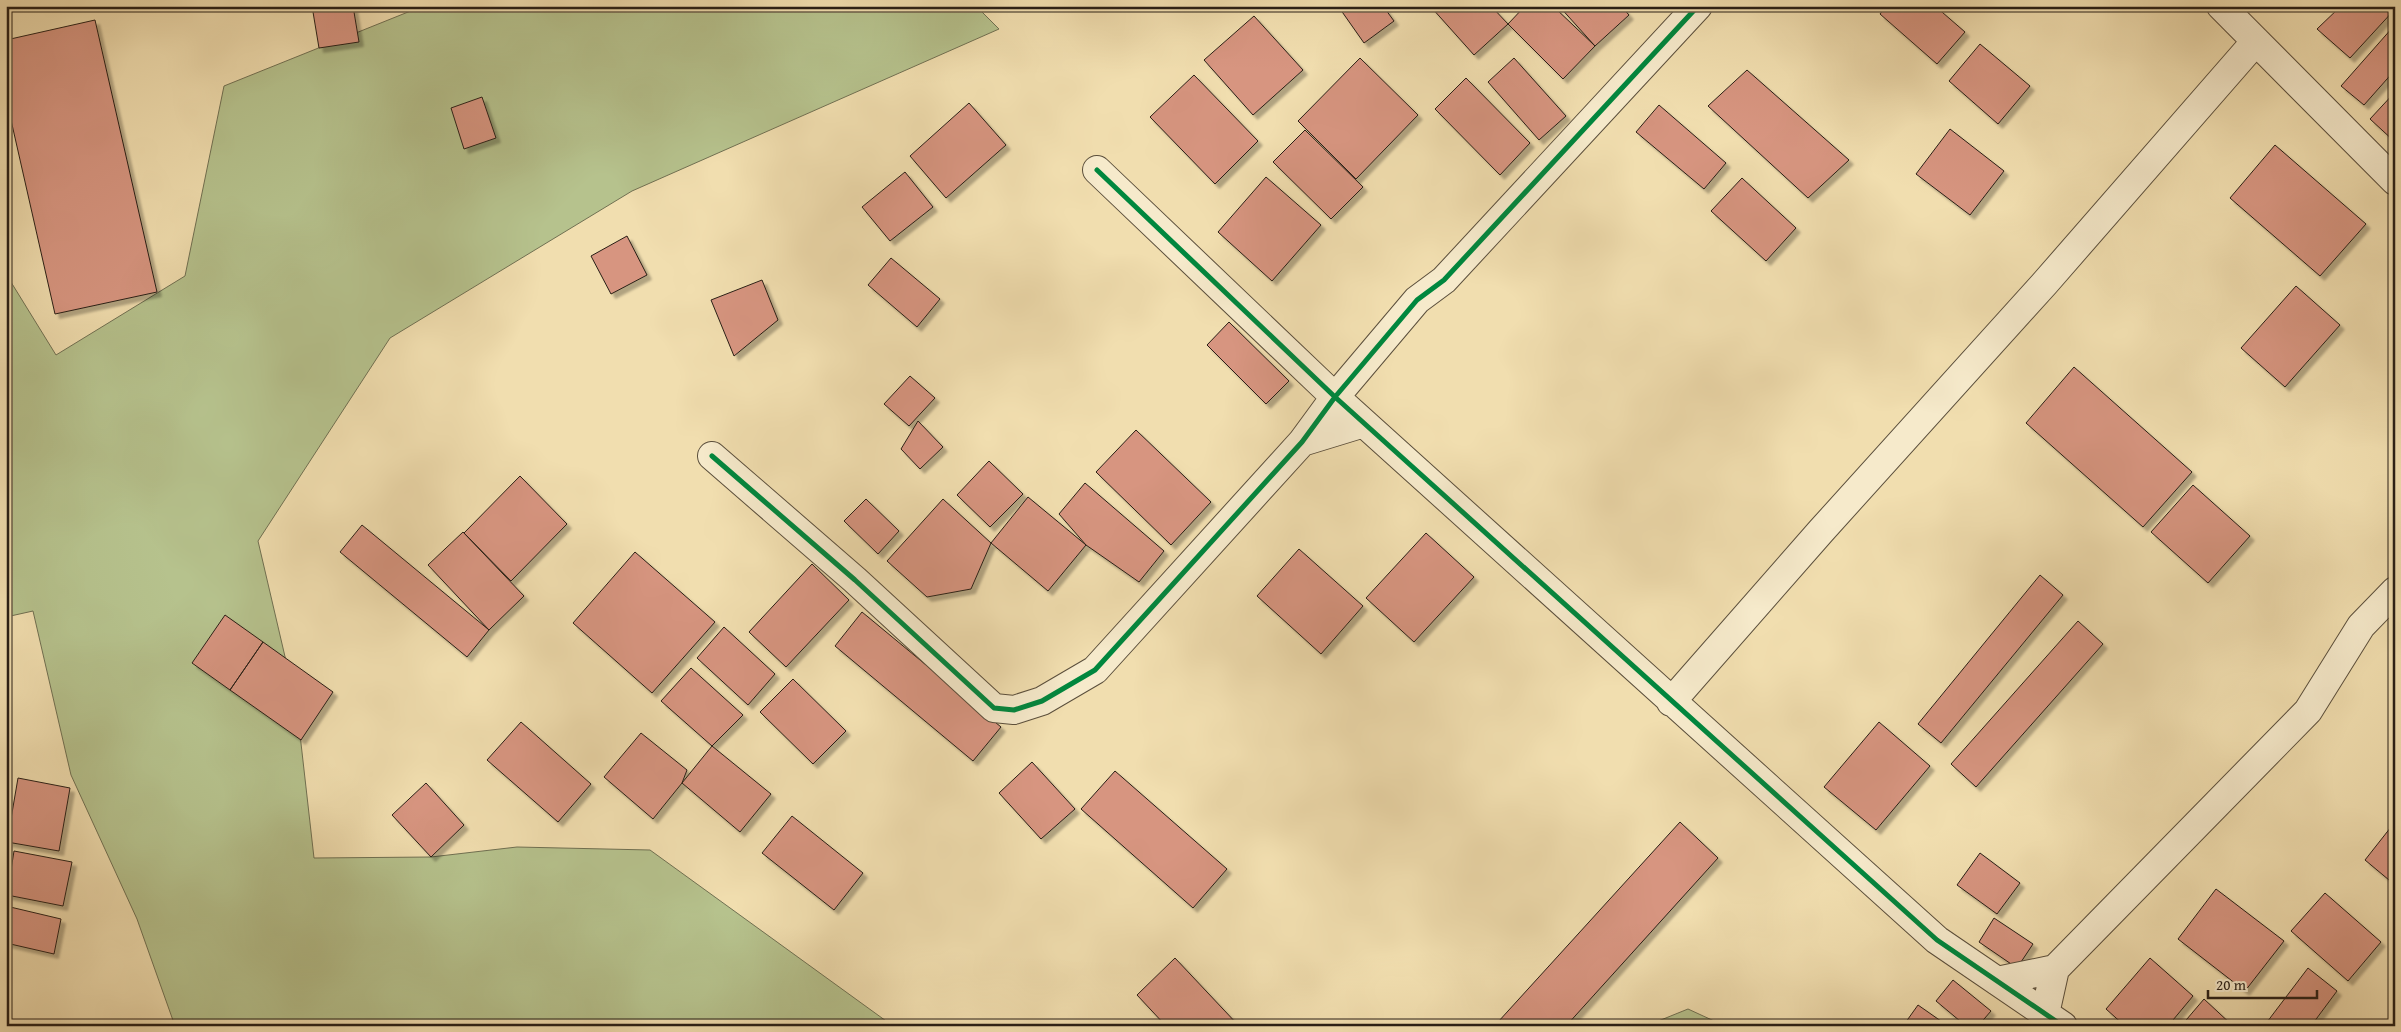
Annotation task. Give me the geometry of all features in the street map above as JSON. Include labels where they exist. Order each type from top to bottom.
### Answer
[{"type":"street","points":[[712,456],[855,580],[994,708],[1014,710],[1042,701],[1095,670],[1302,442],[1336,397],[1416,300],[1444,280],[1698,6]]},
{"type":"street","points":[[2221,6],[2395,181]]},
{"type":"street","points":[[1671,702],[1821,531],[2045,283],[2256,41]]},
{"type":"street","points":[[1097,170],[1364,423],[1937,940],[2054,1020]]},
{"type":"street","points":[[1302,442],[1364,423]]},
{"type":"street","points":[[1997,981],[2055,969],[2308,711],[2361,626],[2395,591]]},
{"type":"street","points":[[2054,1020],[2055,969]]},
{"type":"green space","points":[[423,6],[976,6],[999,29],[632,191],[390,338],[258,541],[297,708],[314,858],[431,857],[517,847],[650,850],[893,1026],[175,1026],[137,919],[71,775],[33,611],[6,617],[6,274],[56,355],[185,276],[224,86]]},
{"type":"green space","points":[[1688,1009],[1725,1026],[1646,1026]]},
{"type":"building","points":[[312,6],[353,6],[359,42],[319,48]]},
{"type":"building","points":[[1338,6],[1383,6],[1394,21],[1364,43]]},
{"type":"building","points":[[1432,6],[1491,6],[1508,24],[1474,55]]},
{"type":"building","points":[[1525,6],[1553,6],[1595,46],[1563,79],[1508,24]]},
{"type":"building","points":[[1559,6],[1621,6],[1629,15],[1595,46]]},
{"type":"building","points":[[1886,6],[1935,6],[1965,32],[1937,64],[1880,14]]},
{"type":"building","points":[[2341,6],[2395,6],[2395,9],[2350,58],[2317,29]]},
{"type":"building","points":[[1254,16],[1303,70],[1253,115],[1204,60]]},
{"type":"building","points":[[95,20],[157,292],[55,314],[6,98],[6,40]]},
{"type":"building","points":[[2393,27],[2395,28],[2395,70],[2364,105],[2341,86]]},
{"type":"building","points":[[1980,44],[2030,86],[1998,124],[1949,81]]},
{"type":"building","points":[[1360,58],[1418,115],[1356,179],[1298,121]]},
{"type":"building","points":[[1514,58],[1566,116],[1539,140],[1488,82]]},
{"type":"building","points":[[1747,70],[1849,160],[1808,198],[1708,106]]},
{"type":"building","points":[[1194,75],[1258,141],[1215,184],[1150,117]]},
{"type":"building","points":[[1466,78],[1530,143],[1500,175],[1435,109]]},
{"type":"building","points":[[2395,92],[2395,142],[2370,119]]},
{"type":"building","points":[[482,97],[496,138],[464,149],[451,108]]},
{"type":"building","points":[[969,103],[1006,145],[946,198],[910,156]]},
{"type":"building","points":[[1659,105],[1726,163],[1704,189],[1636,132]]},
{"type":"building","points":[[1950,129],[2004,171],[1970,215],[1916,174]]},
{"type":"building","points":[[1305,130],[1363,187],[1331,219],[1273,162]]},
{"type":"building","points":[[2275,145],[2366,224],[2320,276],[2230,198]]},
{"type":"building","points":[[905,172],[933,207],[890,241],[862,207]]},
{"type":"building","points":[[1266,177],[1321,225],[1272,281],[1218,232]]},
{"type":"building","points":[[1742,178],[1796,228],[1766,261],[1711,211]]},
{"type":"building","points":[[627,236],[647,275],[611,294],[591,256]]},
{"type":"building","points":[[891,258],[940,299],[917,327],[868,285]]},
{"type":"building","points":[[762,280],[778,320],[734,356],[711,300]]},
{"type":"building","points":[[2296,286],[2340,325],[2285,387],[2241,348]]},
{"type":"building","points":[[1229,322],[1289,381],[1266,404],[1207,345]]},
{"type":"building","points":[[2074,367],[2192,472],[2143,527],[2026,423]]},
{"type":"building","points":[[910,376],[935,398],[909,426],[884,404]]},
{"type":"building","points":[[918,421],[943,447],[920,469],[901,449]]},
{"type":"building","points":[[1136,430],[1211,502],[1171,545],[1096,472]]},
{"type":"building","points":[[989,461],[1023,494],[990,527],[957,495]]},
{"type":"building","points":[[520,476],[567,524],[511,581],[464,533]]},
{"type":"building","points":[[1085,483],[1164,551],[1139,582],[1086,545],[1059,514]]},
{"type":"building","points":[[2193,485],[2250,536],[2208,583],[2151,532]]},
{"type":"building","points":[[1028,497],[1086,545],[1048,591],[991,543]]},
{"type":"building","points":[[866,499],[899,531],[878,554],[844,521]]},
{"type":"building","points":[[943,499],[991,543],[971,589],[927,597],[887,561]]},
{"type":"building","points":[[362,525],[489,630],[467,657],[340,552]]},
{"type":"building","points":[[463,532],[524,596],[489,630],[428,565]]},
{"type":"building","points":[[1426,533],[1474,577],[1414,642],[1366,598]]},
{"type":"building","points":[[1299,549],[1363,606],[1321,654],[1257,596]]},
{"type":"building","points":[[635,552],[715,622],[652,693],[573,623]]},
{"type":"building","points":[[812,564],[849,600],[786,667],[749,632]]},
{"type":"building","points":[[2040,575],[2063,595],[1941,743],[1918,724]]},
{"type":"building","points":[[862,612],[1001,727],[973,761],[835,646]]},
{"type":"building","points":[[225,615],[263,642],[230,690],[192,663]]},
{"type":"building","points":[[2078,621],[2103,644],[1976,787],[1951,764]]},
{"type":"building","points":[[724,627],[775,674],[748,705],[697,658]]},
{"type":"building","points":[[263,642],[333,692],[301,740],[230,690]]},
{"type":"building","points":[[691,668],[743,715],[712,746],[661,701]]},
{"type":"building","points":[[793,679],[846,731],[813,764],[760,712]]},
{"type":"building","points":[[521,722],[591,784],[558,822],[487,760]]},
{"type":"building","points":[[1879,722],[1930,766],[1876,830],[1824,787]]},
{"type":"building","points":[[641,733],[687,770],[682,783],[653,819],[604,777]]},
{"type":"building","points":[[712,746],[771,794],[740,832],[682,783]]},
{"type":"building","points":[[1032,762],[1075,809],[1041,839],[999,793]]},
{"type":"building","points":[[1115,771],[1227,869],[1193,908],[1081,809]]},
{"type":"building","points":[[18,778],[70,788],[59,851],[7,842]]},
{"type":"building","points":[[426,783],[464,825],[431,857],[392,815]]},
{"type":"building","points":[[792,816],[863,873],[834,910],[762,853]]},
{"type":"building","points":[[1680,822],[1718,858],[1566,1026],[1503,1026],[1498,1022]]},
{"type":"building","points":[[2391,827],[2395,830],[2395,885],[2365,860]]},
{"type":"building","points":[[14,851],[72,862],[63,906],[7,895]]},
{"type":"building","points":[[1980,853],[2020,883],[1997,914],[1957,885]]},
{"type":"building","points":[[2216,889],[2284,941],[2245,991],[2178,939]]},
{"type":"building","points":[[2325,893],[2381,942],[2348,981],[2291,931]]},
{"type":"building","points":[[6,906],[61,919],[54,954],[6,943]]},
{"type":"building","points":[[1994,918],[2033,944],[2017,968],[1979,942]]},
{"type":"building","points":[[1175,958],[1239,1026],[1166,1026],[1137,995]]},
{"type":"building","points":[[2150,958],[2193,996],[2168,1026],[2125,1026],[2106,1009]]},
{"type":"building","points":[[2308,968],[2337,991],[2311,1026],[2264,1026]]},
{"type":"building","points":[[1953,980],[1991,1011],[1978,1026],[1966,1026],[1936,1001]]},
{"type":"building","points":[[2204,999],[2233,1026],[2181,1026]]},
{"type":"building","points":[[1918,1005],[1948,1026],[1903,1026]]},
{"type":"cycle path","points":[[712,456],[855,580],[994,708],[1014,710],[1042,701],[1095,670],[1302,442],[1335,397],[1417,300],[1444,280],[1698,6]]},
{"type":"cycle path","points":[[1097,170],[1335,397],[1937,940],[2063,1026]]}]
